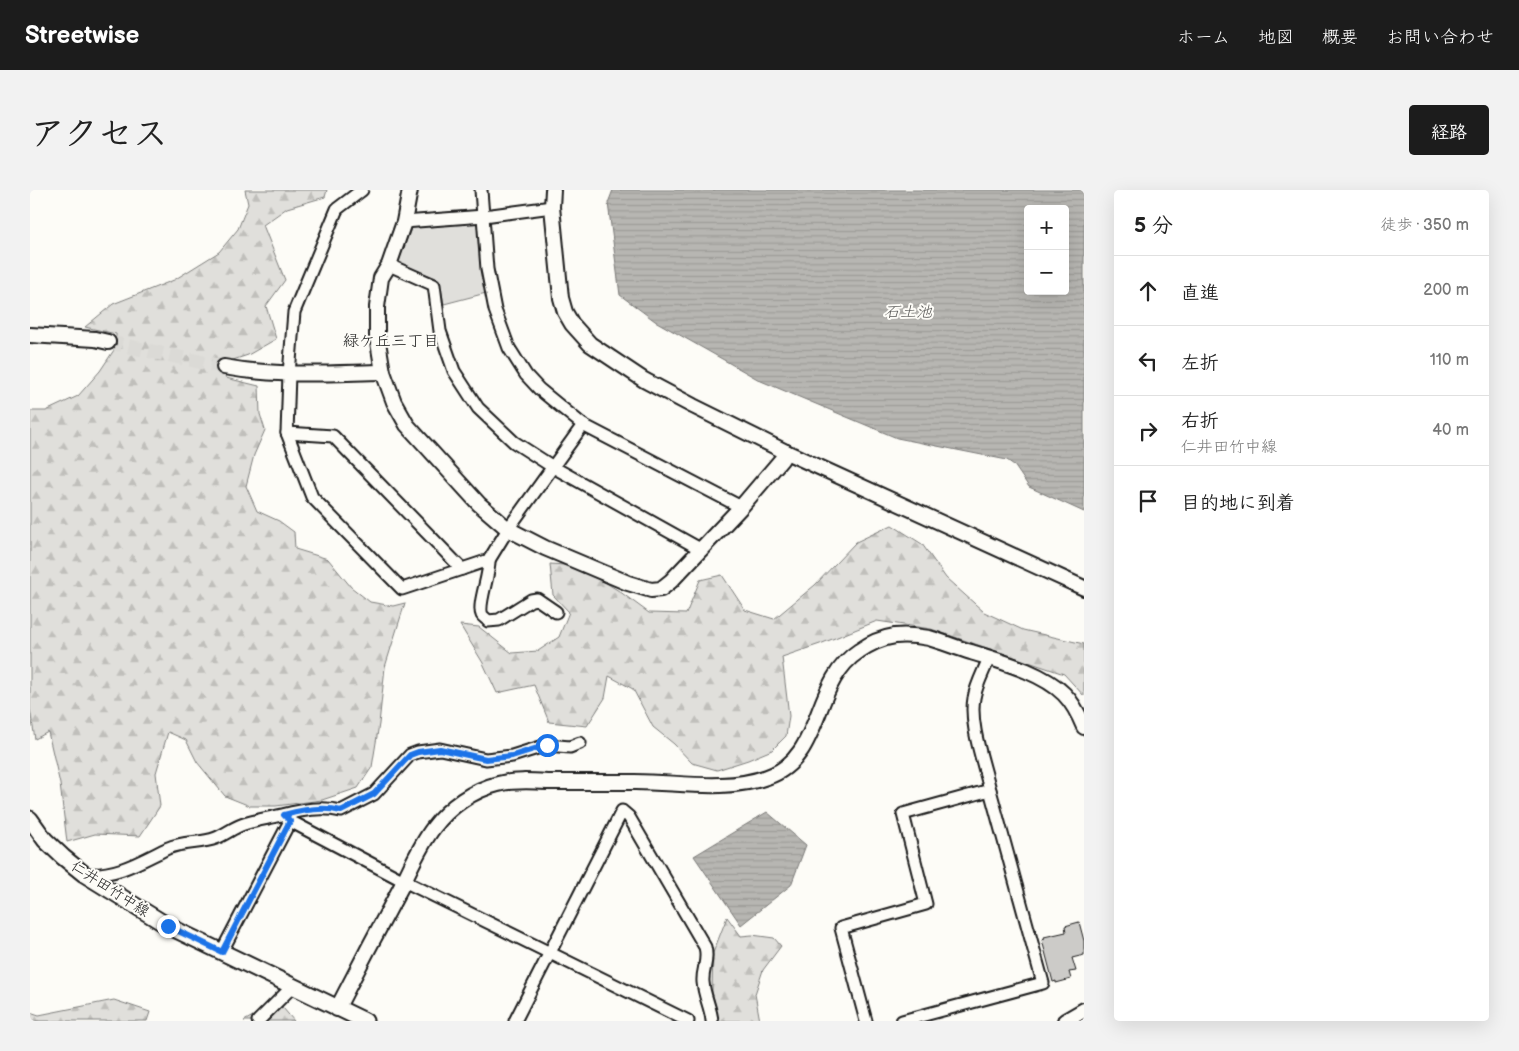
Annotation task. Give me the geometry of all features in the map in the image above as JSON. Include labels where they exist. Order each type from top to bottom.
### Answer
[{"type":"main road","name":"仁井田竹中線","points":[[30,819],[45,840],[84,874],[168,926],[365,1021]]},
{"type":"street","points":[[362,190],[337,208],[294,312],[288,374],[287,433],[312,497],[402,589],[489,560]]},
{"type":"street","points":[[410,190],[404,222],[389,265],[381,278],[377,307],[377,336],[383,372],[394,402],[407,425],[479,504],[508,529],[545,548],[628,583],[651,590],[661,589],[672,581],[702,550],[741,507],[786,452]]},
{"type":"street","points":[[481,190],[487,269],[494,310],[509,348],[526,375],[539,389],[583,425],[741,507]]},
{"type":"street","points":[[553,190],[552,207],[561,298],[565,312],[578,333],[590,344],[644,380],[692,406],[786,452],[1084,588]]},
{"type":"street","points":[[404,222],[484,216],[552,207]]},
{"type":"street","points":[[389,265],[434,285],[440,331],[454,371],[478,408],[514,442],[553,467],[702,550]]},
{"type":"street","points":[[30,335],[96,339],[108,342]]},
{"type":"street","points":[[224,367],[250,372],[288,374],[383,372]]},
{"type":"street","points":[[556,612],[537,599],[531,600],[499,620],[488,621],[482,615],[481,610],[490,569],[489,560],[508,529],[583,425]]},
{"type":"street","points":[[287,433],[333,436],[462,569]]},
{"type":"street","points":[[337,1009],[434,827],[461,801],[480,790],[499,783],[522,782],[638,782],[713,785],[736,784],[765,778],[778,773],[799,754],[806,742],[828,686],[838,670],[850,657],[862,649],[881,639],[896,636],[929,638],[1015,666],[1057,688],[1072,703],[1084,727]]},
{"type":"street","points":[[902,1021],[1043,983],[990,790],[973,713],[974,698],[989,658]]},
{"type":"street","points":[[222,952],[287,818],[298,810],[331,809],[341,811],[374,794],[410,755],[418,752],[440,749],[486,759],[512,756],[547,745],[570,747],[580,743]]},
{"type":"street","points":[[866,1021],[841,928],[926,904],[903,814],[990,790]]},
{"type":"street","points":[[515,1021],[622,811],[629,817],[706,947],[707,963],[703,976],[703,985],[712,1021]]},
{"type":"street","points":[[84,874],[98,875],[144,862],[168,848],[184,843],[216,838],[242,824],[287,818],[404,881],[688,1021]]},
{"type":"street","points":[[258,1021],[292,987]]},
{"type":"street","points":[[1064,1021],[1084,1010]]},
{"type":"green space","points":[[245,190],[327,190],[325,197],[287,208],[263,225],[285,280],[266,306],[276,339],[248,355],[224,363],[226,378],[259,386],[260,414],[265,430],[254,455],[246,486],[257,511],[279,521],[294,532],[295,549],[328,559],[351,587],[370,602],[393,606],[405,603],[385,667],[372,767],[358,788],[322,800],[276,806],[250,806],[225,796],[197,762],[186,740],[168,732],[156,773],[160,806],[140,836],[95,834],[67,842],[60,784],[48,732],[35,739],[30,709],[30,411],[46,411],[78,396],[100,371],[116,347],[116,334],[85,327],[113,304],[174,280],[219,252],[238,229],[248,204]]},
{"type":"green space","points":[[480,220],[486,293],[444,304],[439,279],[398,263],[412,226]]},
{"type":"green space","points":[[892,525],[922,544],[946,578],[984,612],[1023,630],[1084,644],[1084,696],[1064,674],[931,629],[877,621],[782,657],[789,716],[786,736],[772,750],[717,770],[692,763],[674,744],[653,727],[633,689],[609,676],[605,698],[587,726],[549,722],[534,685],[497,693],[483,663],[460,625],[479,627],[512,653],[538,651],[559,637],[569,612],[553,595],[550,564],[579,566],[619,591],[649,613],[686,614],[700,580],[722,575],[745,610],[774,619],[815,585],[856,542]]},
{"type":"green space","points":[[727,917],[741,936],[752,935],[774,938],[781,946],[763,970],[755,994],[760,1021],[719,1021],[712,991],[713,953]]},
{"type":"green space","points":[[114,1000],[150,1012],[147,1021],[30,1021],[30,1012],[39,1015]]},
{"type":"green space","points":[[278,1002],[294,1021],[244,1021]]},
{"type":"water","name":"石土池","points":[[613,190],[1084,190],[1084,512],[1029,487],[1014,465],[1007,460],[897,438],[761,381],[655,321],[620,295],[608,203]]},
{"type":"water","points":[[767,812],[806,845],[791,885],[741,925],[694,856]]},
{"type":"building","points":[[1079,922],[1084,941],[1084,955],[1072,958],[1076,971],[1069,972],[1071,979],[1053,982],[1042,940],[1045,939],[1044,937],[1066,932],[1065,926]]},
{"type":"tunnel","points":[[108,342],[224,367]]},
{"type":"district","name":"緑ケ丘三丁目","points":[[391,341]]},
{"type":"route","points":[[168,926],[222,952],[290,821],[284,815],[298,810],[331,809],[341,811],[374,794],[410,755],[424,750],[440,749],[486,759],[512,756],[547,745]]}]
